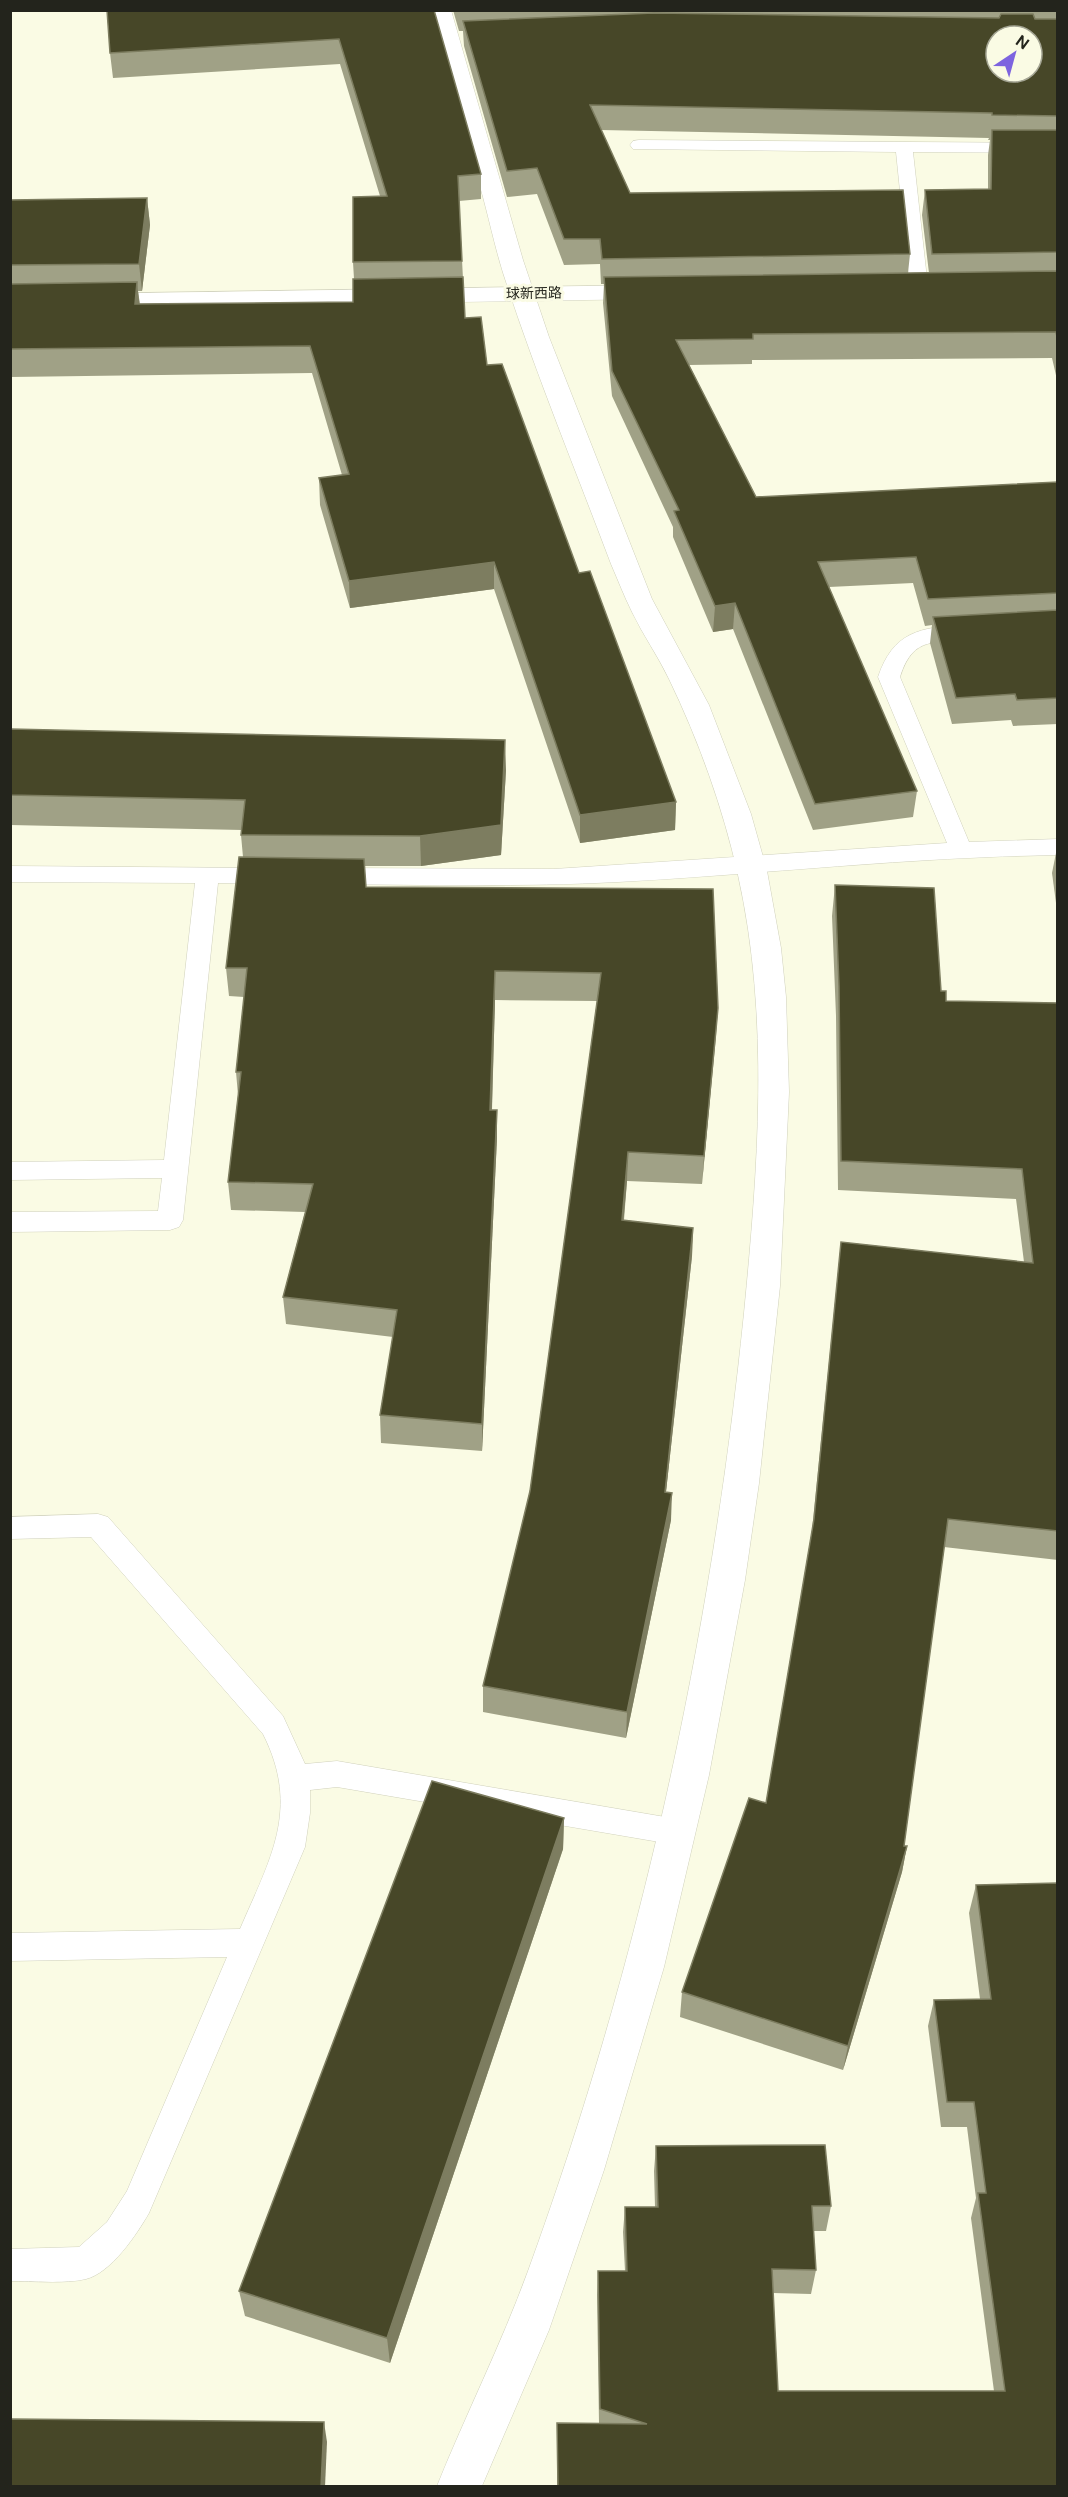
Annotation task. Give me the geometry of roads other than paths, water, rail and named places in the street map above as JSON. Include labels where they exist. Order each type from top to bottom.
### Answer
[{"type":"street","points":[[440,10],[454,39],[521,293],[642,606],[680,672],[711,742],[737,817],[757,896],[769,971],[775,1051],[775,1135],[758,1344],[743,1473],[723,1612],[688,1785],[643,1973],[583,2177],[537,2308],[480,2444],[459,2487]]},
{"type":"street","name":"球新西路","points":[[10,302],[673,291]]},
{"type":"lane","points":[[639,145],[1058,148]]},
{"type":"lane","points":[[904,147],[919,288]]},
{"type":"lane","points":[[961,849],[889,678],[897,655],[908,644],[928,633],[987,630]]},
{"type":"lane","points":[[314,876],[554,877],[750,866],[961,849],[1058,847]]},
{"type":"lane","points":[[10,874],[290,876]]},
{"type":"lane","points":[[10,1222],[170,1220],[207,876]]},
{"type":"lane","points":[[10,1171],[175,1169]]},
{"type":"lane","points":[[10,1528],[98,1525],[273,1725],[286,1750],[295,1778],[297,1812],[290,1847],[138,2202],[119,2233],[86,2263],[10,2265]]},
{"type":"lane","points":[[295,1778],[337,1773],[676,1832]]},
{"type":"lane","points":[[10,1947],[249,1943]]}]
